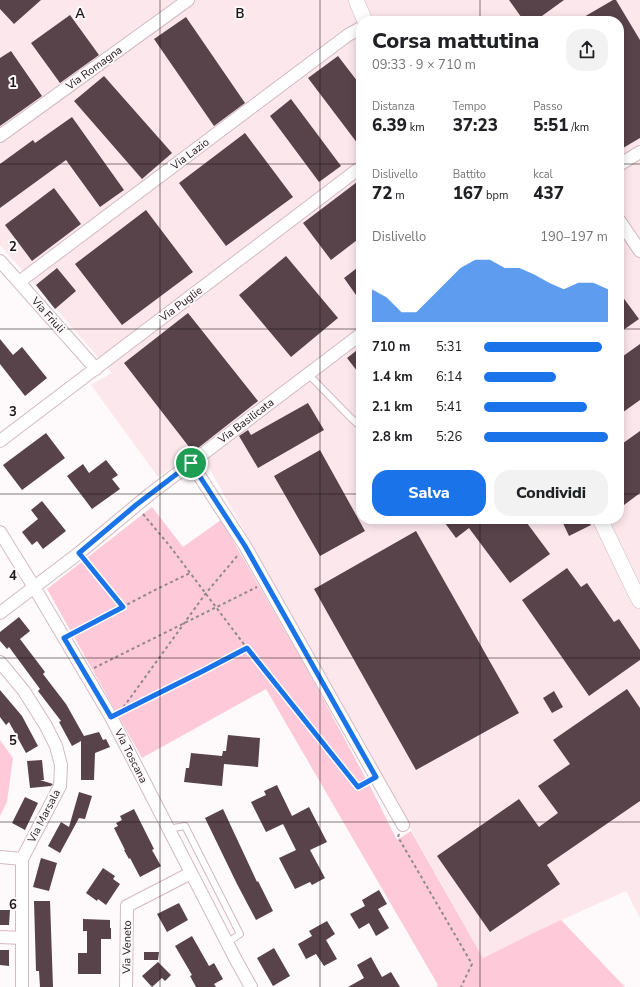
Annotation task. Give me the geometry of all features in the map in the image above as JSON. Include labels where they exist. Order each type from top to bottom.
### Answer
[{"type":"street","name":"Via Romagna","points":[[0,136],[188,0]]},
{"type":"street","points":[[356,0],[363,16]]},
{"type":"street","name":"Via Lazio","points":[[19,282],[348,35],[356,31]]},
{"type":"street","points":[[624,162],[640,152]]},
{"type":"street","name":"Via Puglie","points":[[0,441],[356,171]]},
{"type":"street","points":[[624,227],[640,251]]},
{"type":"street","name":"Via Friuli","points":[[0,261],[96,369]]},
{"type":"street","name":"Via Basilicata","points":[[0,613],[79,553],[136,505],[356,338]]},
{"type":"street","points":[[191,463],[245,546],[403,825]]},
{"type":"street","points":[[602,524],[640,601]]},
{"type":"street","name":"Via Toscana","points":[[0,532],[84,673],[116,714],[168,829],[251,987]]},
{"type":"street","name":"Via Marsala","points":[[0,662],[24,691],[46,726],[56,746],[61,765],[60,786],[22,859],[22,987]]},
{"type":"street","points":[[0,857],[22,859]]},
{"type":"street","name":"Via Veneto","points":[[126,987],[128,906],[191,873]]},
{"type":"street","points":[[0,937],[22,938]]},
{"type":"lane","points":[[308,374],[356,422]]},
{"type":"lane","points":[[168,829],[185,826],[240,934],[227,942]]},
{"type":"path","points":[[136,505],[169,545],[247,648],[358,787],[376,777]]},
{"type":"path","points":[[116,714],[206,593],[245,546]]},
{"type":"path","points":[[79,553],[123,607]]},
{"type":"path","points":[[64,638],[190,573]]},
{"type":"path","points":[[84,673],[266,583]]},
{"type":"path","points":[[116,714],[247,648]]},
{"type":"path","points":[[403,825],[398,837],[472,964],[461,987]]},
{"type":"shaded area","points":[[0,0],[640,0],[640,918],[626,891],[533,933],[483,958],[199,450],[158,477],[91,385],[112,373],[0,245]]},
{"type":"shaded area","points":[[152,507],[183,547],[221,520],[307,669],[371,788],[397,840],[411,831],[483,958],[561,920],[625,987],[436,987],[438,985],[266,689],[142,758],[47,589]]},
{"type":"shaded area","points":[[0,740],[13,758],[7,802],[0,816]]},
{"type":"building","points":[[0,0],[41,0],[14,24],[0,9]]},
{"type":"building","points":[[509,0],[564,0],[542,16],[520,16]]},
{"type":"building","points":[[613,0],[616,0],[640,40],[640,138],[624,147],[624,16],[586,16]]},
{"type":"building","points":[[70,15],[99,55],[60,83],[31,43]]},
{"type":"building","points":[[186,17],[245,103],[214,126],[154,39]]},
{"type":"building","points":[[11,51],[42,96],[0,126],[0,58]]},
{"type":"building","points":[[338,56],[356,79],[356,141],[308,78]]},
{"type":"building","points":[[104,76],[172,153],[142,179],[74,101]]},
{"type":"building","points":[[291,99],[341,166],[319,182],[270,116]]},
{"type":"building","points":[[72,117],[124,190],[100,207],[66,160],[0,208],[0,164],[33,140],[35,143]]},
{"type":"building","points":[[245,133],[293,197],[226,246],[179,183]]},
{"type":"building","points":[[356,183],[356,241],[331,260],[303,223]]},
{"type":"building","points":[[54,188],[81,224],[32,261],[5,225]]},
{"type":"building","points":[[146,210],[193,272],[122,325],[75,264]]},
{"type":"building","points":[[286,256],[338,318],[291,357],[239,295]]},
{"type":"building","points":[[57,268],[76,291],[55,309],[36,285]]},
{"type":"building","points":[[356,269],[356,295],[344,278]]},
{"type":"building","points":[[624,299],[639,319],[624,330]]},
{"type":"building","points":[[188,313],[258,401],[193,452],[124,363]]},
{"type":"building","points":[[0,339],[13,355],[22,347],[47,378],[25,396],[0,364]]},
{"type":"building","points":[[640,344],[640,400],[624,411],[624,355]]},
{"type":"building","points":[[356,351],[356,370],[347,358]]},
{"type":"building","points":[[308,403],[324,430],[258,468],[239,436],[248,430],[251,435]]},
{"type":"building","points":[[640,431],[640,493],[624,505],[624,442]]},
{"type":"building","points":[[46,433],[65,458],[22,490],[3,465]]},
{"type":"building","points":[[320,450],[356,515],[356,524],[361,524],[365,531],[320,556],[274,476]]},
{"type":"building","points":[[106,460],[118,475],[112,479],[120,489],[92,509],[67,476],[83,464],[89,473]]},
{"type":"building","points":[[42,501],[66,531],[43,549],[37,541],[32,545],[22,532],[38,519],[31,510]]},
{"type":"building","points":[[446,524],[528,524],[550,554],[510,583],[469,528],[456,538]]},
{"type":"building","points":[[563,524],[590,524],[591,525],[569,536]]},
{"type":"building","points":[[416,531],[519,713],[416,770],[314,589]]},
{"type":"building","points":[[567,568],[581,587],[587,583],[614,622],[619,619],[640,650],[640,660],[589,696],[522,600]]},
{"type":"building","points":[[19,617],[30,631],[20,639],[45,672],[43,674],[66,704],[84,736],[99,732],[103,740],[106,739],[110,747],[95,753],[94,780],[81,780],[81,741],[72,746],[59,722],[61,721],[38,691],[40,689],[9,647],[7,649],[0,641],[0,632]]},
{"type":"building","points":[[627,689],[640,708],[640,801],[547,865],[560,884],[490,932],[437,856],[519,799],[539,827],[558,813],[538,786],[570,764],[553,740]]},
{"type":"building","points":[[0,690],[22,716],[38,746],[26,753],[9,722],[6,725],[0,717]]},
{"type":"building","points":[[554,691],[563,707],[552,713],[543,698]]},
{"type":"building","points":[[228,735],[260,738],[258,767],[224,764],[222,786],[184,782],[186,768],[189,768],[191,753],[222,756],[223,751],[226,751]]},
{"type":"building","points":[[42,760],[44,780],[40,780],[53,784],[51,786],[30,788],[27,761]]},
{"type":"building","points":[[277,785],[292,816],[309,807],[327,842],[310,850],[325,878],[312,885],[310,882],[295,889],[279,858],[296,850],[283,824],[266,832],[251,802],[266,795],[264,791]]},
{"type":"building","points":[[79,792],[92,796],[85,819],[79,818],[60,853],[48,846],[61,822],[69,827]]},
{"type":"building","points":[[25,797],[38,803],[25,830],[12,823]]},
{"type":"building","points":[[134,809],[154,849],[152,850],[161,866],[140,877],[124,850],[114,828],[118,826],[116,823],[122,820],[120,816]]},
{"type":"building","points":[[223,809],[257,882],[258,881],[273,911],[256,920],[205,818]]},
{"type":"building","points":[[41,858],[57,863],[49,891],[33,887]]},
{"type":"building","points":[[103,868],[115,876],[113,879],[120,884],[106,905],[98,899],[97,901],[86,893]]},
{"type":"building","points":[[379,890],[387,904],[378,909],[389,928],[376,936],[369,923],[359,929],[350,914],[365,906],[362,900]]},
{"type":"building","points":[[34,901],[50,901],[53,987],[40,987],[39,971],[36,971]]},
{"type":"building","points":[[179,903],[188,920],[167,932],[157,914]]},
{"type":"building","points":[[0,910],[10,910],[9,925],[0,925]]},
{"type":"building","points":[[83,919],[110,920],[111,939],[101,939],[101,974],[78,974],[78,953],[87,953],[87,931],[83,931]]},
{"type":"building","points":[[327,921],[335,934],[326,940],[337,959],[324,966],[316,954],[306,959],[298,944],[312,936],[309,931]]},
{"type":"building","points":[[192,936],[209,966],[214,963],[223,979],[214,984],[216,987],[196,987],[190,976],[192,975],[175,946]]},
{"type":"building","points":[[274,948],[290,976],[273,986],[257,958]]},
{"type":"building","points":[[0,950],[9,950],[9,966],[0,965]]},
{"type":"building","points":[[144,952],[159,952],[158,960],[144,960]]},
{"type":"building","points":[[371,957],[382,977],[391,972],[400,987],[348,987],[364,978],[357,965]]},
{"type":"building","points":[[158,962],[171,975],[165,981],[162,978],[152,987],[142,976]]},
{"type":"route","points":[[191,463],[245,546],[376,777],[358,787],[247,648],[111,717],[64,638],[123,607],[79,553],[136,505],[191,463]]}]
